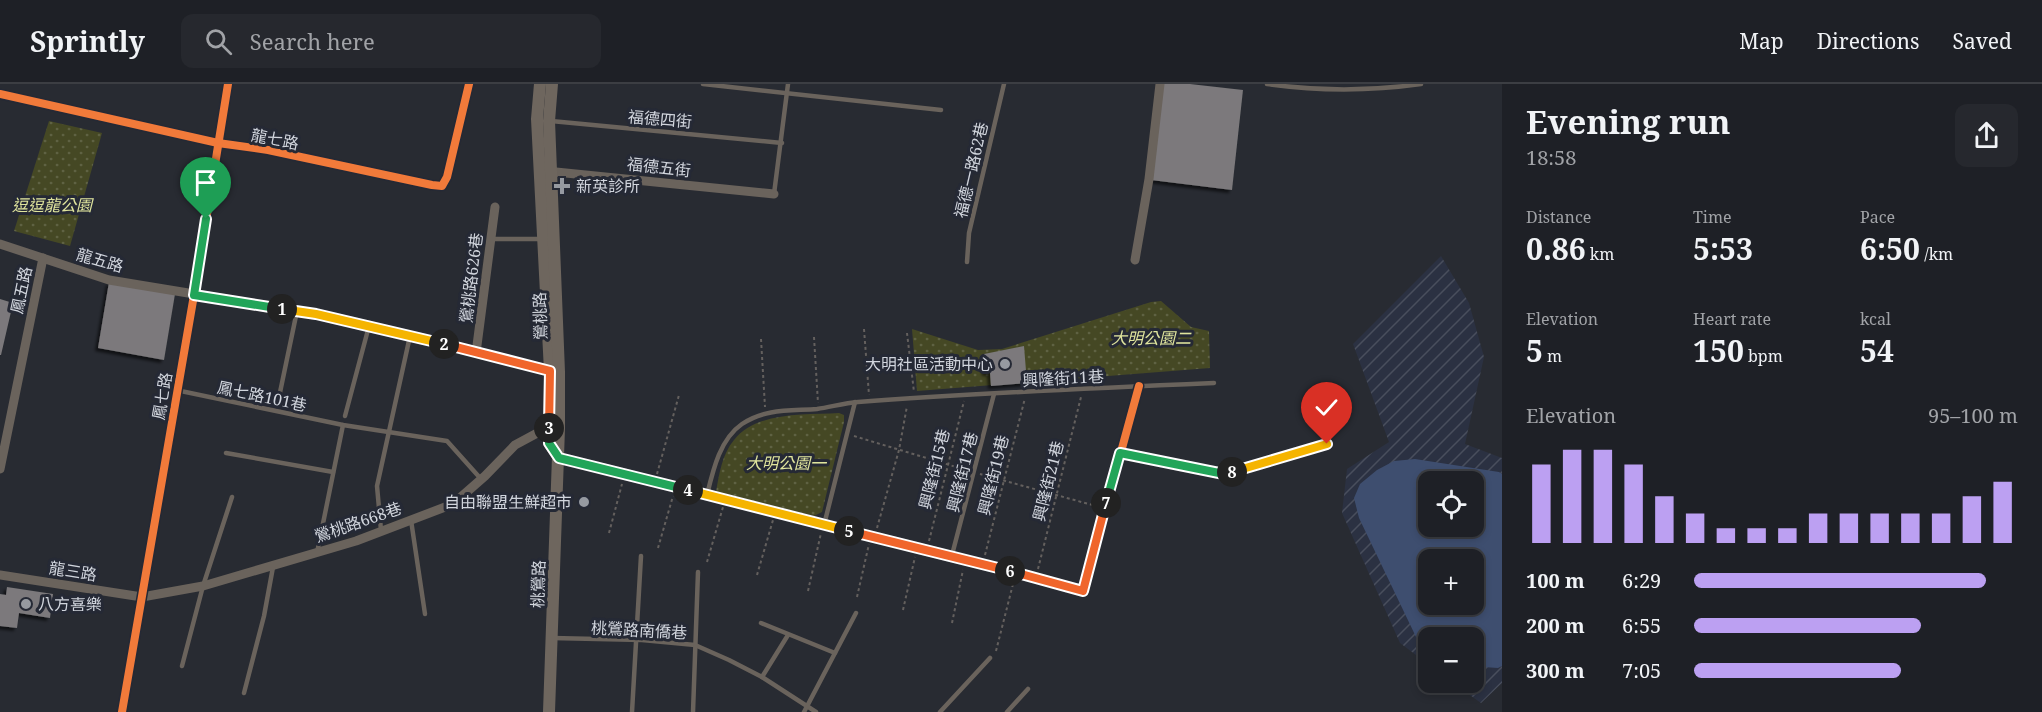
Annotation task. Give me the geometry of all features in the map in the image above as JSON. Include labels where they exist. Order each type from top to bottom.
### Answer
[{"type":"main road","name":"鶯桃路","points":[[540,84],[555,371],[554,428],[549,443],[559,458]]},
{"type":"main road","name":"鶯桃路","points":[[543,120],[552,84]]},
{"type":"main road","name":"鶯桃路","points":[[546,171],[544,239],[555,371]]},
{"type":"main road","name":"桃鶯路","points":[[549,712],[559,458]]},
{"type":"street","name":"鳳七路","points":[[122,712],[228,84]]},
{"type":"street","name":"龍七路","points":[[0,94],[218,143],[268,150],[432,186],[442,186],[447,177],[469,84]]},
{"type":"street","points":[[1135,260],[1149,179],[1161,84]]},
{"type":"street","name":"福德五街","points":[[546,171],[774,194]]},
{"type":"street","name":"鶯桃路626巷","points":[[476,353],[495,207]]},
{"type":"street","name":"龍五路","points":[[0,244],[109,280],[297,311],[555,371]]},
{"type":"street","name":"鳳五路","points":[[0,470],[43,258]]},
{"type":"street","points":[[559,458],[952,555],[1083,591],[1139,386]]},
{"type":"street","name":"鶯桃路668巷","points":[[142,597],[203,586],[317,553],[453,504],[482,479],[515,445],[554,428]]},
{"type":"street","name":"龍三路","points":[[0,574],[142,597]]},
{"type":"lane","points":[[703,84],[941,110]]},
{"type":"lane","points":[[774,194],[788,84]]},
{"type":"lane","name":"福德一路62巷","points":[[967,262],[969,233],[1004,84]]},
{"type":"lane","points":[[1267,84],[1293,88],[1366,90],[1421,84]]},
{"type":"lane","name":"福德四街","points":[[543,120],[782,143]]},
{"type":"lane","points":[[491,239],[544,239]]},
{"type":"lane","points":[[278,402],[297,311]]},
{"type":"lane","points":[[345,416],[369,326]]},
{"type":"lane","points":[[381,531],[377,486],[410,336]]},
{"type":"lane","name":"興隆街11巷","points":[[707,495],[713,471],[729,435],[744,423],[766,413],[819,409],[855,402],[912,398],[1214,383]]},
{"type":"lane","name":"鳳七路101巷","points":[[176,390],[343,425],[447,441],[482,479]]},
{"type":"lane","name":"興隆街17巷","points":[[952,555],[994,394]]},
{"type":"lane","points":[[824,525],[855,402]]},
{"type":"lane","points":[[317,553],[343,425]]},
{"type":"lane","points":[[1120,453],[1224,474],[1327,444]]},
{"type":"lane","points":[[226,453],[333,472]]},
{"type":"lane","points":[[182,666],[203,586],[232,497]]},
{"type":"lane","points":[[411,520],[425,614]]},
{"type":"lane","points":[[632,712],[641,556]]},
{"type":"lane","points":[[244,693],[264,616],[273,566]]},
{"type":"lane","points":[[693,712],[698,572]]},
{"type":"lane","points":[[806,709],[856,613]]},
{"type":"lane","points":[[761,623],[788,636],[836,653]]},
{"type":"lane","points":[[762,677],[788,636]]},
{"type":"lane","name":"桃鶯路南僑巷","points":[[552,638],[636,640],[695,645],[762,677],[806,709],[816,712]]},
{"type":"lane","points":[[939,712],[990,658]]},
{"type":"lane","points":[[1007,712],[1028,689]]},
{"type":"path","points":[[864,329],[869,401]]},
{"type":"path","points":[[857,597],[912,398],[907,333]]},
{"type":"path","points":[[813,337],[819,409]]},
{"type":"path","points":[[760,339],[766,413]]},
{"type":"path","points":[[654,482],[679,395]]},
{"type":"path","points":[[609,533],[624,474]]},
{"type":"path","points":[[658,548],[676,487]]},
{"type":"path","points":[[707,562],[725,500]]},
{"type":"path","points":[[757,575],[775,512]]},
{"type":"path","points":[[808,591],[824,525]]},
{"type":"path","points":[[952,623],[966,559]]},
{"type":"path","points":[[996,651],[1016,572]]},
{"type":"shaded area","points":[[1441,256],[1469,303],[1484,357],[1465,444],[1502,458],[1502,683],[1481,703],[1467,693],[1484,693],[1484,627],[1418,627],[1418,656],[1400,643],[1342,513],[1347,469],[1389,442],[1353,344]]},
{"type":"green space","name":"逗逗龍公園","points":[[49,121],[102,133],[70,246],[14,231]]},
{"type":"green space","name":"大明公園二","points":[[1161,301],[1191,327],[1209,331],[1210,368],[917,391],[912,329],[978,350],[1002,349],[1151,302]]},
{"type":"green space","name":"大明公園一","points":[[839,413],[844,415],[844,422],[822,512],[814,516],[716,492],[727,452],[734,440],[744,431],[755,424],[783,416]]},
{"type":"water","points":[[1415,459],[1502,474],[1502,666],[1484,667],[1484,627],[1418,627],[1418,641],[1359,518],[1354,498],[1360,484],[1377,470],[1394,461]]},
{"type":"building","points":[[1162,84],[1190,84],[1243,90],[1232,190],[1151,180]]},
{"type":"building","points":[[109,282],[175,294],[164,360],[98,348]]},
{"type":"building","points":[[0,299],[13,303],[1,355],[0,355]]},
{"type":"building","name":"大明社區活動中心","points":[[1024,346],[1027,383],[991,386],[990,373],[985,373],[984,354]]},
{"type":"building","name":"八方喜樂","points":[[7,587],[53,594],[50,618],[19,613],[17,628],[0,626],[0,594],[6,595]]},
{"type":"cycle path","points":[[122,712],[228,84]]},
{"type":"cycle path","points":[[0,94],[218,143],[268,150],[442,186],[447,177],[469,84]]},
{"type":"cycle path","points":[[559,458],[1083,591],[1139,386]]},
{"type":"place","name":"新英診所","points":[[562,186]]},
{"type":"place","name":"大明社區活動中心","points":[[1005,364]]},
{"type":"place","name":"自由聯盟生鮮超市","points":[[584,502]]},
{"type":"place","name":"八方喜樂","points":[[26,604]]},
{"type":"route","points":[[206,219],[194,295],[316,314],[550,371],[549,443],[559,458],[952,555],[1083,591],[1120,453],[1224,474],[1327,444]]}]
